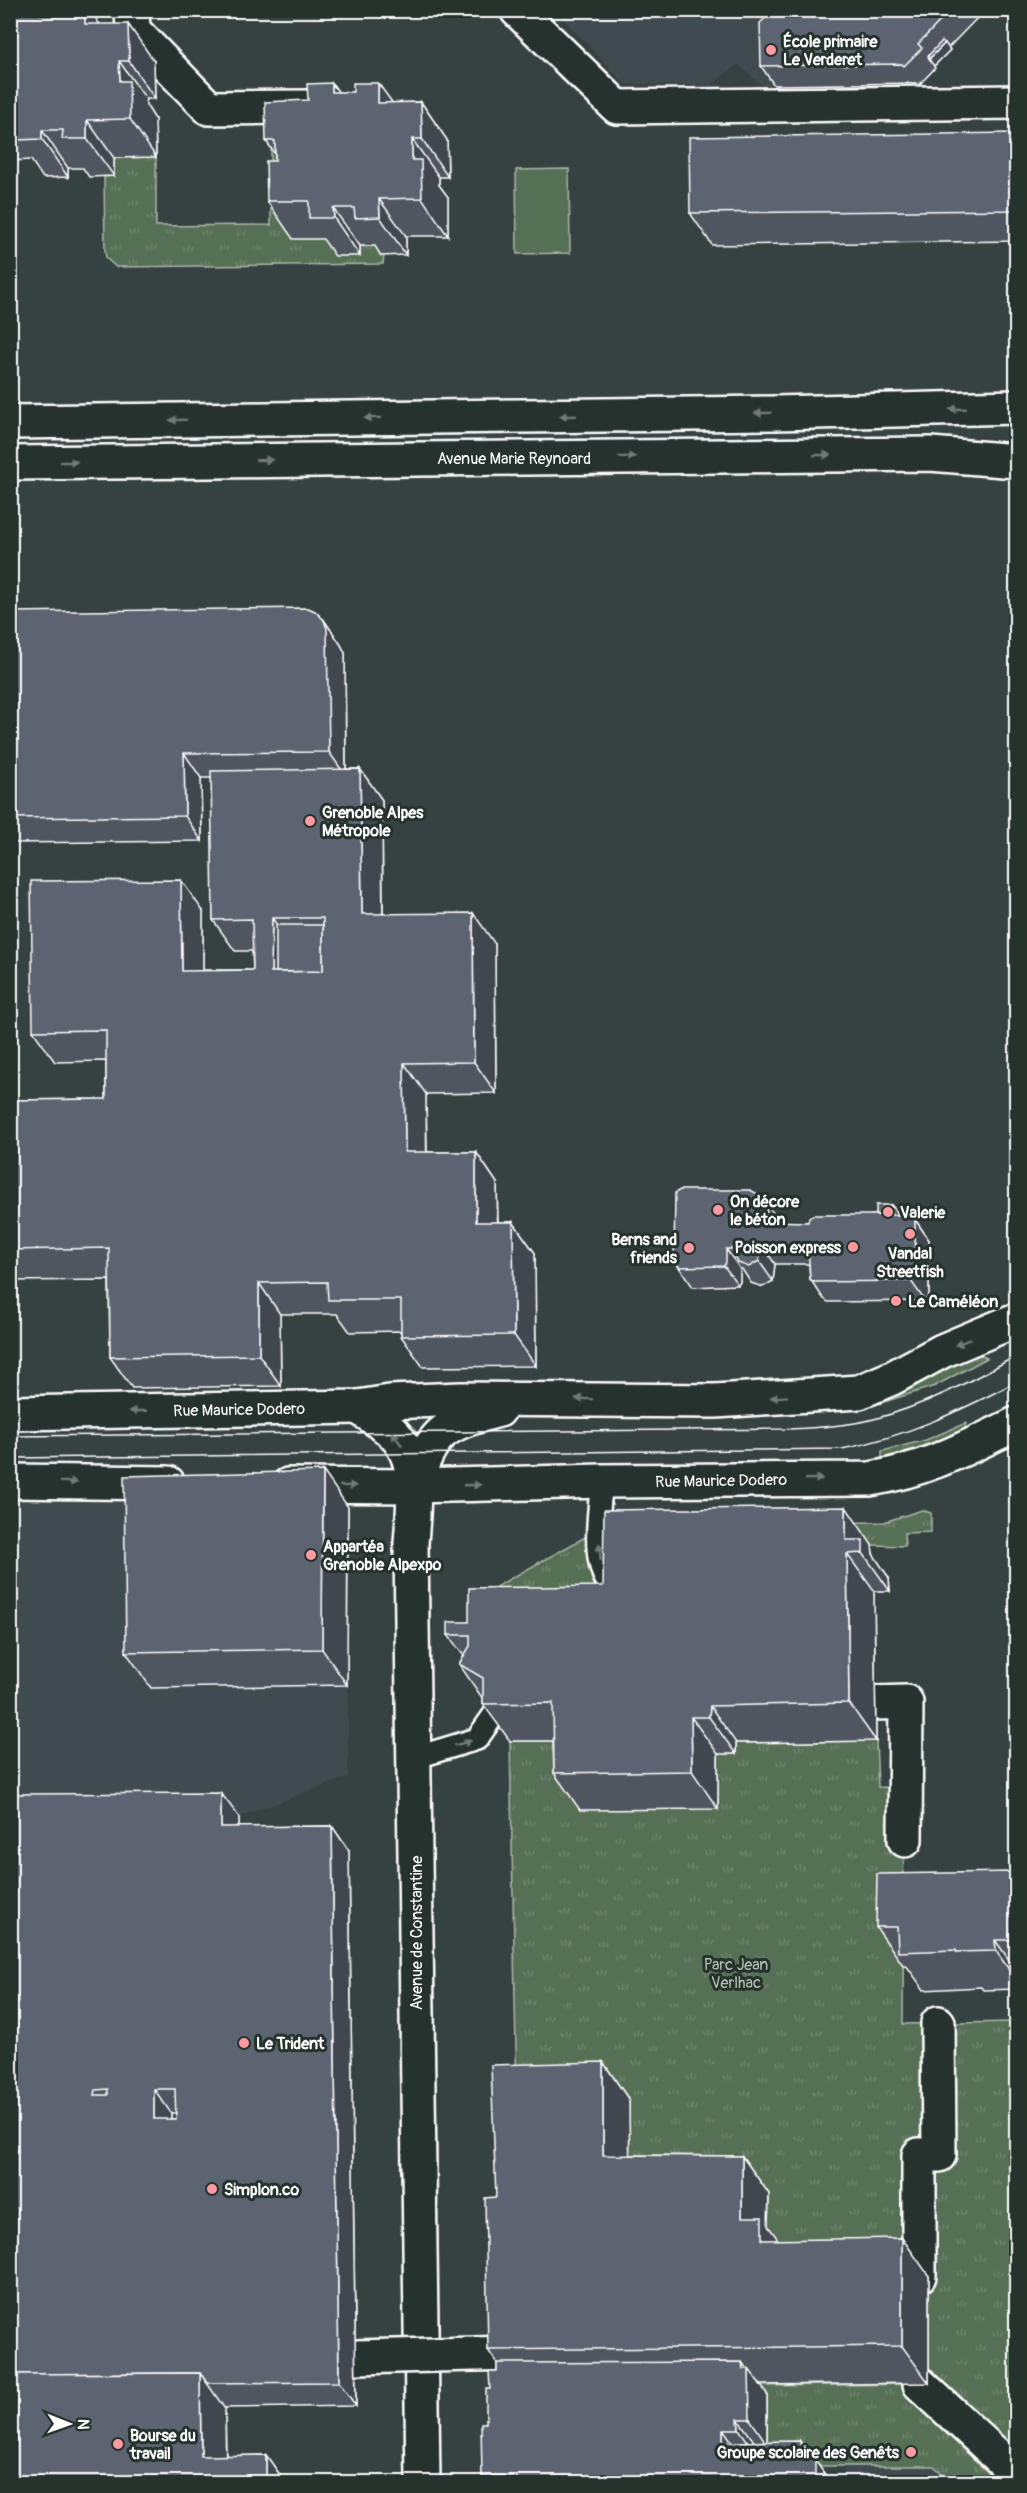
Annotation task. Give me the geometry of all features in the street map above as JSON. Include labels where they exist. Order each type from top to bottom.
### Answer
[{"type":"street","points":[[132,10],[133,30],[209,108],[333,107]]},
{"type":"street","points":[[517,10],[617,107],[1017,102]]},
{"type":"street","points":[[10,422],[776,413],[1017,407]]},
{"type":"street","name":"Avenue Marie Reynoard","points":[[10,463],[930,454],[1017,461]]},
{"type":"street","name":"Rue Maurice Dodero","points":[[10,1413],[358,1407],[390,1402],[538,1399],[715,1401],[859,1392],[892,1378],[942,1351],[1017,1320]]},
{"type":"street","name":"Rue Maurice Dodero","points":[[414,1486],[424,1455],[440,1432],[459,1421],[538,1399]]},
{"type":"street","name":"Avenue de Constantine","points":[[358,1407],[393,1433],[408,1455],[414,1486],[411,1556],[423,2482]]},
{"type":"street","name":"Rue Maurice Dodero","points":[[260,1484],[414,1486],[602,1481],[870,1479],[899,1474],[943,1460],[1017,1424]]},
{"type":"street","points":[[10,1481],[200,1484]]},
{"type":"street","points":[[875,1703],[906,1702],[905,1840]]},
{"type":"street","points":[[919,2276],[919,2155],[939,2155],[938,2023]]},
{"type":"street","points":[[356,2357],[514,2353]]},
{"type":"street","points":[[920,2384],[1017,2473]]},
{"type":"lane","points":[[602,1481],[599,1517],[601,1567],[610,1586],[623,1593],[631,1594]]},
{"type":"lane","points":[[414,1758],[477,1739],[498,1709]]},
{"type":"shaded area","name":"École primaire Le Verderet","points":[[556,11],[984,11],[918,86],[915,83],[764,87],[738,64],[710,86],[625,84]]},
{"type":"shaded area","points":[[10,1477],[348,1507],[348,1777],[239,1817],[239,1851],[192,2113],[11,2115]]},
{"type":"shaded area","points":[[842,2422],[1010,2482],[844,2482]]},
{"type":"green space","points":[[271,122],[336,239],[360,246],[381,246],[384,255],[383,264],[116,267],[106,258],[104,177],[114,176],[114,158],[156,157],[156,226],[271,225]]},
{"type":"green space","points":[[569,169],[570,253],[517,254],[516,170]]},
{"type":"green space","points":[[976,1353],[987,1358],[935,1386],[868,1407],[953,1361]]},
{"type":"green space","points":[[966,1423],[964,1433],[932,1450],[882,1460],[882,1451],[926,1440]]},
{"type":"green space","points":[[922,1510],[931,1513],[931,1532],[904,1533],[905,1546],[634,1525],[884,1522]]},
{"type":"green space","points":[[585,1537],[590,1541],[589,1562],[596,1590],[492,1589]]},
{"type":"green space","name":"Parc Jean Verlhac","points":[[510,1741],[579,1741],[736,1754],[736,1743],[876,1741],[878,1787],[904,1788],[903,2024],[1016,2022],[1016,2482],[951,2482],[934,2466],[817,2466],[767,2443],[767,2394],[759,2386],[920,2384],[788,2278],[630,2179],[629,2100],[517,2103]]},
{"type":"building","points":[[15,10],[40,10],[40,14],[61,13],[61,10],[85,10],[85,24],[128,24],[129,61],[119,61],[120,81],[129,81],[130,119],[87,120],[87,139],[62,139],[63,130],[42,130],[42,139],[17,140],[16,122],[10,122],[10,22],[15,22]]},
{"type":"building","points":[[774,10],[951,10],[918,44],[922,48],[904,66],[902,64],[761,66],[760,23]]},
{"type":"building","points":[[942,41],[945,43],[929,59],[928,56]]},
{"type":"building","points":[[332,83],[332,92],[353,92],[353,83],[378,83],[378,103],[421,102],[422,139],[412,139],[412,160],[421,160],[422,198],[379,199],[380,217],[355,218],[354,208],[333,208],[334,218],[309,218],[309,201],[267,201],[266,161],[275,161],[275,141],[266,141],[265,102],[308,100],[307,84]]},
{"type":"building","points":[[1017,133],[1017,210],[690,213],[689,137]]},
{"type":"building","points":[[308,608],[324,620],[327,629],[329,752],[184,753],[185,816],[10,818],[11,612]]},
{"type":"building","points":[[360,769],[362,914],[473,913],[474,1062],[404,1063],[405,1152],[476,1152],[476,1222],[513,1222],[514,1335],[401,1336],[401,1300],[328,1300],[327,1282],[259,1283],[259,1355],[110,1357],[109,1248],[10,1250],[10,1100],[106,1099],[106,1030],[33,1031],[31,881],[181,880],[182,971],[253,970],[252,919],[213,920],[211,771]],"holes":[[[272,918],[323,918],[323,971],[271,972]]]},
{"type":"building","points":[[276,925],[323,925],[323,971],[276,972]]},
{"type":"building","points":[[680,1190],[750,1190],[758,1194],[766,1203],[767,1221],[808,1222],[809,1217],[813,1215],[912,1215],[915,1221],[916,1276],[911,1281],[814,1282],[810,1279],[808,1244],[762,1245],[759,1261],[749,1267],[738,1263],[734,1254],[735,1249],[726,1249],[724,1266],[679,1267],[674,1260],[675,1193]]},
{"type":"building","points":[[876,1205],[891,1205],[891,1215],[876,1215]]},
{"type":"building","points":[[323,1471],[322,1649],[126,1652],[124,1476]]},
{"type":"building","points":[[846,1507],[846,1540],[863,1540],[863,1553],[847,1554],[849,1703],[710,1706],[709,1717],[691,1717],[692,1771],[554,1773],[553,1703],[483,1704],[483,1678],[459,1664],[470,1646],[470,1635],[448,1635],[448,1622],[469,1622],[469,1588],[603,1586],[604,1510]]},
{"type":"building","points":[[221,1793],[221,1827],[332,1826],[339,2382],[208,2383],[200,2373],[10,2374],[10,1794]],"holes":[[[108,2089],[108,2095],[95,2095],[96,2090]],[[154,2089],[175,2089],[176,2119],[154,2119]]]},
{"type":"building","points":[[1013,1872],[1015,1940],[995,1940],[996,1951],[898,1952],[897,1927],[876,1927],[877,1874]]},
{"type":"building","points":[[603,2062],[603,2155],[742,2156],[742,2217],[762,2217],[762,2240],[902,2238],[902,2346],[488,2350],[485,2198],[496,2197],[491,2065]]},
{"type":"building","points":[[742,2362],[743,2369],[749,2369],[750,2419],[738,2419],[739,2429],[723,2429],[723,2442],[800,2441],[801,2453],[807,2454],[807,2460],[815,2460],[815,2482],[516,2482],[517,2476],[482,2476],[481,2423],[486,2423],[486,2389],[490,2389],[489,2371],[497,2371],[497,2363]]},
{"type":"building","name":"Bourse du travail","points":[[200,2373],[201,2456],[266,2455],[266,2482],[10,2482],[10,2374]]},
{"type":"tram line","points":[[10,1436],[820,1427],[842,1425],[893,1414],[929,1400],[1016,1356]]},
{"type":"tram line","points":[[10,1458],[842,1449],[888,1438],[932,1422],[1016,1382]]},
{"type":"place","name":"École primaire Le Verderet","points":[[771,50]]},
{"type":"place","name":"Grenoble Alpes Métropole","points":[[310,821]]},
{"type":"place","name":"On décore le béton","points":[[718,1210]]},
{"type":"place","name":"Valerie","points":[[888,1212]]},
{"type":"place","name":"Vandal Streetfish","points":[[910,1234]]},
{"type":"place","name":"Poisson express","points":[[853,1247]]},
{"type":"place","name":"Berns and friends","points":[[689,1248]]},
{"type":"place","name":"Le Caméléon","points":[[896,1301]]},
{"type":"place","name":"Appartéa Grenoble Alpexpo","points":[[311,1555]]},
{"type":"place","name":"Le Trident","points":[[244,2043]]},
{"type":"place","name":"Simplon.co","points":[[212,2189]]},
{"type":"place","name":"Bourse du travail","points":[[118,2444]]},
{"type":"place","name":"Groupe scolaire des Genêts","points":[[911,2452]]}]
